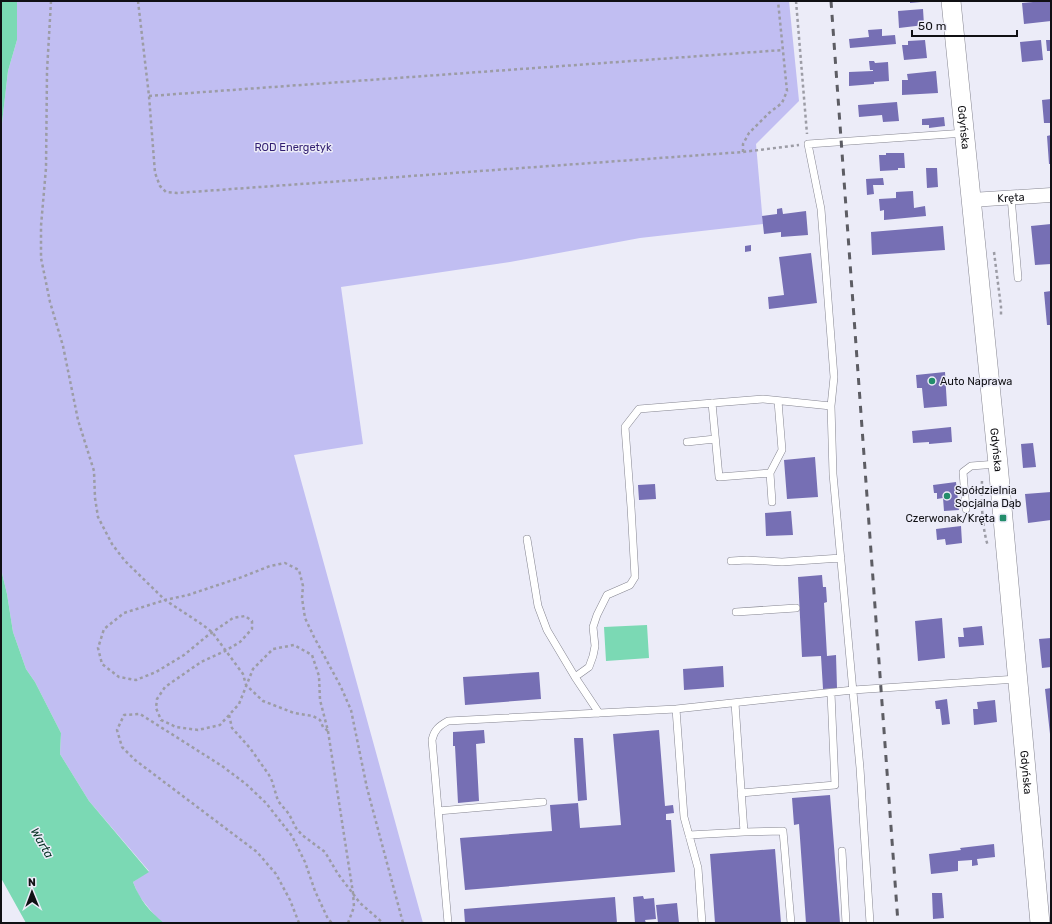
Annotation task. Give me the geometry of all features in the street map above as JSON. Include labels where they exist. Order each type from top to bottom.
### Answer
[{"type":"main road","name":"Gdyńska","points":[[951,1],[998,464],[1040,923]]},
{"type":"street","name":"Kręta","points":[[971,200],[1051,195]]},
{"type":"lane","points":[[870,923],[860,768],[833,474],[831,406],[834,377],[821,209],[808,144],[965,132]]},
{"type":"lane","points":[[1011,198],[1018,278]]},
{"type":"lane","points":[[575,677],[589,667],[595,646],[593,627],[607,596],[630,585],[635,577],[625,427],[639,409],[763,399],[831,406]]},
{"type":"lane","points":[[772,502],[770,473],[782,450],[778,401]]},
{"type":"lane","points":[[712,403],[719,477],[770,473]]},
{"type":"lane","points":[[687,442],[715,439]]},
{"type":"lane","points":[[966,508],[963,472],[971,466],[998,464]]},
{"type":"lane","points":[[527,539],[538,606],[547,630],[575,677],[599,713]]},
{"type":"lane","points":[[731,561],[747,560],[782,562],[841,558]]},
{"type":"lane","points":[[736,612],[796,608]]},
{"type":"lane","points":[[448,923],[432,740],[434,732],[448,721],[676,709],[853,690],[1017,679]]},
{"type":"lane","points":[[741,793],[835,785],[831,693]]},
{"type":"lane","points":[[735,703],[744,832]]},
{"type":"lane","points":[[676,709],[684,817],[698,868],[702,923]]},
{"type":"lane","points":[[438,811],[543,802]]},
{"type":"lane","points":[[689,835],[783,830],[791,923]]},
{"type":"lane","points":[[842,851],[846,923]]},
{"type":"path","points":[[50,1],[47,71],[46,168],[41,226],[41,258],[50,302],[63,346],[78,420],[94,471],[95,498],[98,517],[112,544],[125,561],[166,600],[212,632],[243,674],[246,685],[262,701],[294,713],[314,716],[320,720],[323,727],[328,731]]},
{"type":"path","points":[[138,1],[149,96],[155,173],[160,186],[166,192],[177,193],[744,152],[808,144],[796,1]]},
{"type":"path","points":[[744,152],[743,144],[749,133],[769,113],[782,103],[787,91],[778,1]]},
{"type":"path","points":[[149,96],[783,50]]},
{"type":"path","points":[[348,923],[354,907],[353,893],[328,731],[320,700],[319,676],[312,654],[294,645],[273,649],[253,669],[239,704],[220,725],[198,730],[176,727],[161,720],[156,708],[157,699],[165,687],[201,662],[240,642],[252,629],[252,621],[245,616],[233,618],[212,632],[184,655],[156,672],[136,680],[119,677],[102,664],[98,648],[104,630],[124,613],[229,582],[270,566],[285,563],[299,570],[303,586],[302,598],[305,618],[341,687],[351,710],[367,788],[402,923]]},
{"type":"path","points":[[299,923],[290,900],[276,874],[257,852],[135,760],[122,747],[117,730],[124,715],[140,714],[222,766],[246,784],[266,803],[292,836],[305,862],[315,891],[328,919],[332,923]]},
{"type":"path","points":[[229,715],[232,728],[250,748],[269,775],[278,801],[289,814],[296,828],[325,852],[338,874],[360,903],[383,923]]},
{"type":"green space","name":"ROD Energetyk","points":[[17,1],[789,1],[799,101],[756,144],[763,224],[640,238],[510,262],[341,287],[363,444],[294,455],[423,923],[164,923],[156,917],[139,896],[133,882],[149,871],[89,801],[60,754],[61,733],[35,682],[26,669],[13,632],[7,594],[1,569],[1,132],[8,71],[17,40]]},
{"type":"water","points":[[1,1],[17,1],[17,40],[8,71],[1,132]]},
{"type":"water","name":"Warta","points":[[1,569],[7,594],[13,632],[26,669],[35,682],[61,733],[60,754],[89,801],[149,872],[133,882],[146,905],[164,923],[26,923],[1,878]]},
{"type":"water","points":[[647,625],[649,658],[606,661],[604,627]]},
{"type":"building","points":[[910,1],[921,1],[921,2],[910,3]]},
{"type":"building","points":[[1050,1],[1051,21],[1024,24],[1022,3]]},
{"type":"building","points":[[923,9],[924,25],[899,28],[898,11]]},
{"type":"building","points":[[882,29],[882,36],[895,35],[896,44],[850,48],[849,39],[869,37],[868,30]]},
{"type":"building","points":[[925,40],[927,58],[904,60],[902,45],[908,45],[908,41]]},
{"type":"building","points":[[1041,40],[1043,60],[1022,62],[1020,42]]},
{"type":"building","points":[[1046,40],[1051,40],[1051,51],[1047,51]]},
{"type":"building","points":[[869,61],[874,61],[875,63],[888,62],[889,81],[849,86],[849,72],[873,71],[870,70]]},
{"type":"building","points":[[936,71],[938,93],[902,95],[902,80],[908,80],[907,74]]},
{"type":"building","points":[[1051,99],[1051,123],[1044,123],[1042,100]]},
{"type":"building","points":[[897,102],[899,121],[883,122],[882,115],[859,117],[858,105]]},
{"type":"building","points":[[944,117],[945,126],[929,128],[929,125],[922,125],[922,119]]},
{"type":"building","points":[[1051,135],[1051,164],[1049,164],[1047,136]]},
{"type":"building","points":[[886,153],[904,153],[905,168],[880,171],[879,155],[886,155]]},
{"type":"building","points":[[926,168],[937,168],[938,187],[927,188]]},
{"type":"building","points":[[883,178],[884,185],[873,185],[874,194],[867,195],[866,179]]},
{"type":"building","points":[[913,191],[914,208],[925,206],[926,216],[884,220],[884,210],[880,211],[879,199],[896,198],[896,192]]},
{"type":"building","points":[[782,208],[783,214],[806,211],[808,235],[781,237],[781,232],[764,234],[762,216],[777,214],[777,209]]},
{"type":"building","points":[[1051,224],[1051,264],[1035,265],[1031,226]]},
{"type":"building","points":[[943,226],[945,250],[872,255],[871,232]]},
{"type":"building","points":[[751,245],[751,251],[745,252],[745,246]]},
{"type":"building","points":[[811,253],[817,303],[769,309],[768,297],[784,295],[779,257]]},
{"type":"building","points":[[1051,291],[1051,325],[1047,325],[1044,292]]},
{"type":"building","points":[[945,372],[947,406],[924,408],[922,388],[917,388],[916,375]]},
{"type":"building","points":[[951,427],[952,442],[929,444],[929,442],[913,443],[912,431]]},
{"type":"building","points":[[1033,443],[1036,467],[1023,468],[1021,444]]},
{"type":"building","points":[[815,457],[818,497],[787,499],[784,460]]},
{"type":"building","name":"Spółdzielnia Socjalna Dąb","points":[[956,482],[959,510],[944,511],[943,498],[937,499],[937,493],[934,493],[933,485]]},
{"type":"building","points":[[655,484],[656,499],[639,500],[638,485]]},
{"type":"building","points":[[1051,492],[1051,520],[1028,523],[1025,494]]},
{"type":"building","points":[[791,511],[793,535],[766,536],[765,513]]},
{"type":"building","points":[[961,526],[962,543],[946,545],[945,539],[937,540],[936,529]]},
{"type":"building","points":[[822,575],[823,587],[826,587],[827,602],[824,603],[827,656],[836,655],[837,688],[823,689],[821,656],[802,657],[798,577]]},
{"type":"building","points":[[942,618],[945,658],[918,661],[915,621]]},
{"type":"building","points":[[982,626],[984,645],[959,647],[958,637],[964,637],[963,628]]},
{"type":"building","points":[[1051,638],[1051,667],[1042,668],[1039,639]]},
{"type":"building","points":[[723,666],[724,687],[684,690],[683,669]]},
{"type":"building","points":[[539,672],[541,699],[465,705],[463,677]]},
{"type":"building","points":[[1051,688],[1051,734],[1050,734],[1045,689]]},
{"type":"building","points":[[947,699],[950,724],[942,725],[940,709],[936,709],[935,701]]},
{"type":"building","points":[[995,700],[997,722],[974,725],[973,709],[978,709],[977,702]]},
{"type":"building","points":[[484,730],[485,743],[476,744],[479,801],[458,803],[453,732]]},
{"type":"building","points":[[659,730],[665,806],[673,805],[674,813],[666,814],[666,820],[671,820],[675,872],[465,890],[460,838],[552,831],[550,805],[578,803],[580,828],[621,825],[613,734]]},
{"type":"building","points":[[574,738],[583,738],[587,800],[578,801]]},
{"type":"building","points":[[830,795],[840,923],[806,923],[799,824],[794,825],[792,798]]},
{"type":"building","points":[[994,844],[995,857],[977,859],[978,865],[972,866],[972,860],[958,861],[958,871],[931,874],[929,854],[961,850],[960,848]]},
{"type":"building","points":[[775,849],[781,923],[715,923],[710,854]]},
{"type":"building","points":[[932,893],[942,893],[944,918],[933,919]]},
{"type":"building","points":[[643,896],[644,899],[654,898],[656,919],[645,920],[646,923],[635,923],[633,897]]},
{"type":"building","points":[[615,897],[617,923],[465,923],[464,909]]},
{"type":"building","points":[[677,903],[679,923],[658,923],[656,905]]},
{"type":"railway","points":[[831,1],[898,923]]},
{"type":"place","name":"Auto Naprawa","points":[[932,381]]},
{"type":"place","name":"Spółdzielnia Socjalna Dąb","points":[[947,496]]},
{"type":"place","name":"Czerwonak/Kręta","points":[[1003,518]]}]
